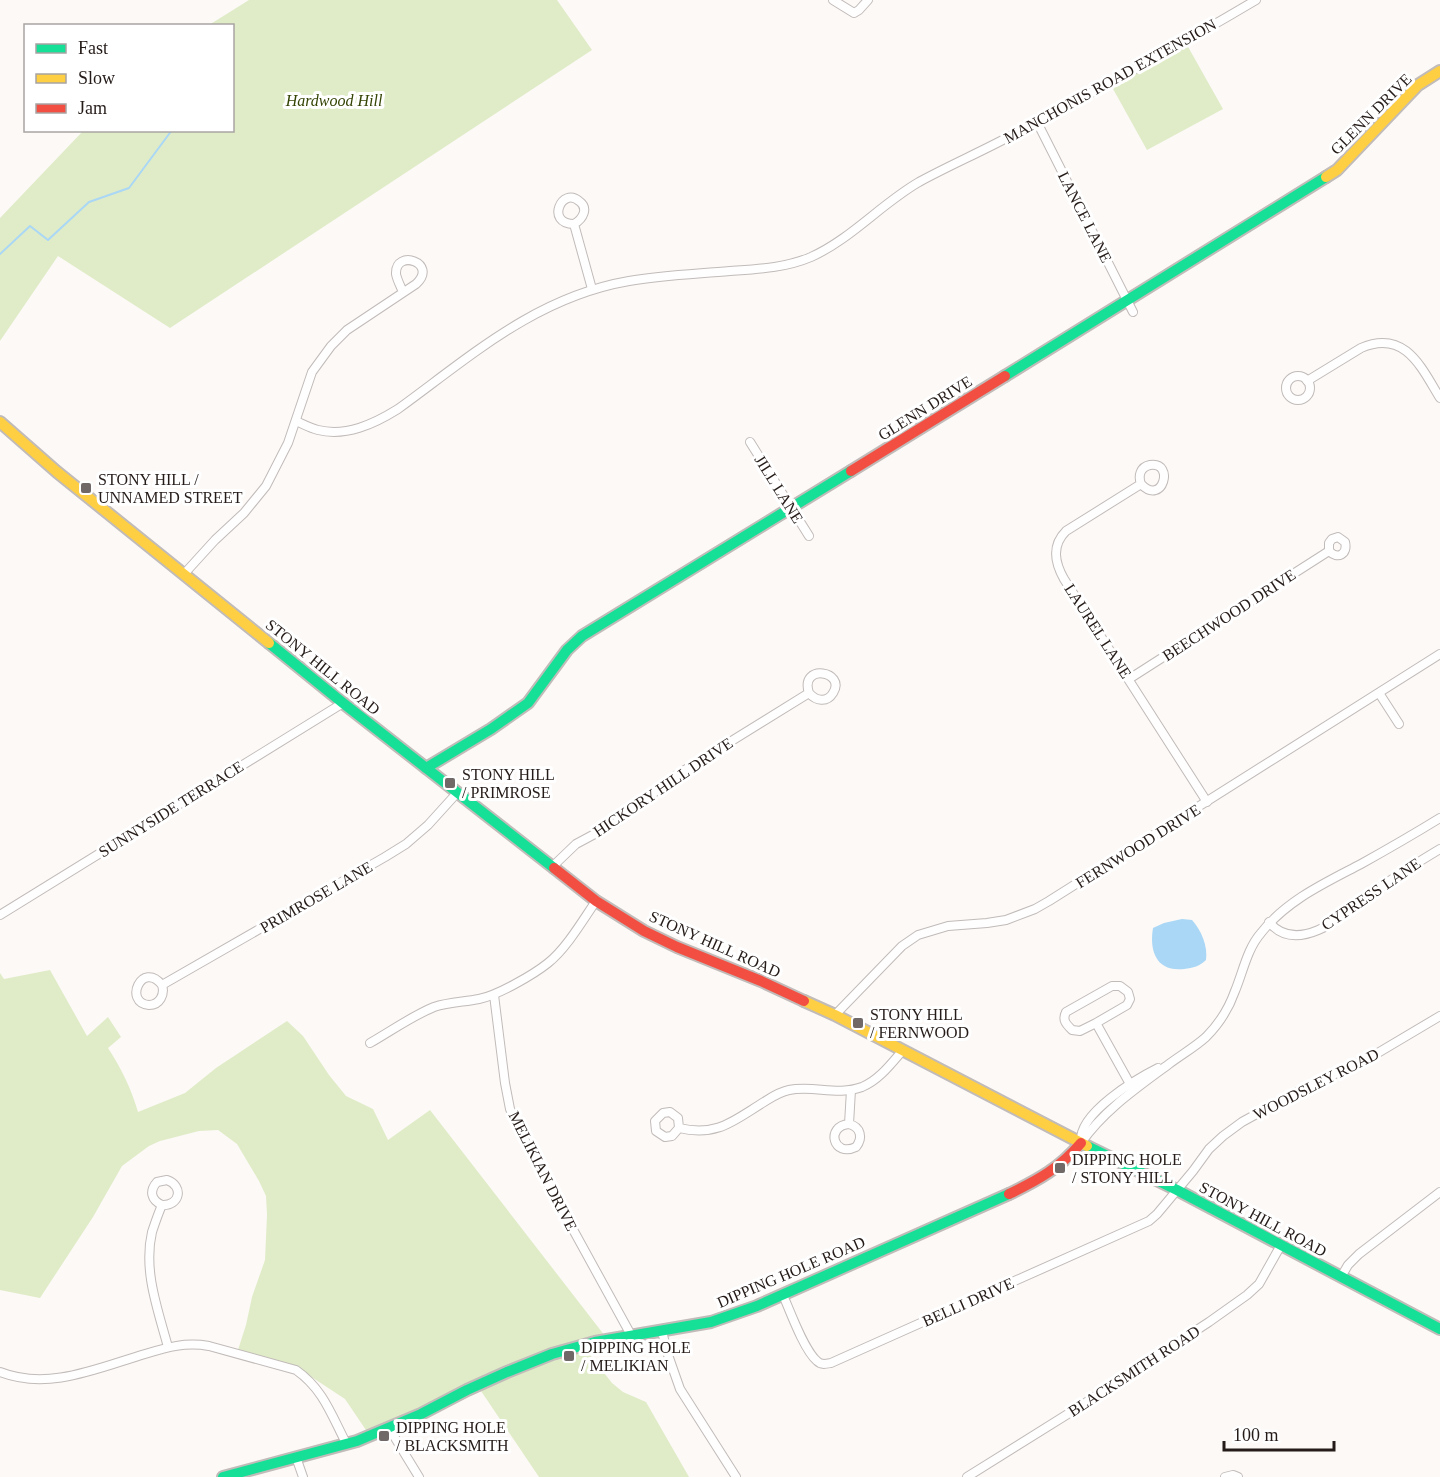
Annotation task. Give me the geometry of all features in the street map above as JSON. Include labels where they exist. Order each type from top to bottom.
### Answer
[{"type":"main road","name":"GLENN DRIVE","points":[[426,768],[491,729],[528,703],[567,650],[582,636],[1337,170],[1418,85],[1440,71]]},
{"type":"main road","name":"STONY HILL ROAD","points":[[0,422],[57,472],[343,703],[596,902],[677,947],[761,981],[835,1015],[1081,1143],[1177,1190],[1440,1329]]},
{"type":"main road","name":"DIPPING HOLE ROAD","points":[[223,1477],[357,1441],[421,1414],[528,1363],[588,1344],[711,1322],[756,1306],[1030,1184],[1056,1169],[1081,1143]]},
{"type":"street","points":[[833,0],[854,13],[868,0]]},
{"type":"street","name":"MANCHONIS ROAD EXTENSION","points":[[296,421],[332,432],[365,426],[380,420],[518,323],[554,304],[592,289],[647,278],[774,267],[798,261],[824,250],[917,183],[1136,69],[1256,0]]},
{"type":"street","name":"LANCE LANE","points":[[1037,122],[1133,312]]},
{"type":"street","points":[[574,224],[592,289]]},
{"type":"street","points":[[184,574],[244,513],[266,486],[288,443],[312,372],[331,346],[347,330],[403,292]]},
{"type":"street","points":[[1307,381],[1361,348],[1384,342],[1399,346],[1412,355],[1440,398]]},
{"type":"street","name":"JILL LANE","points":[[750,442],[809,536]]},
{"type":"street","name":"LAUREL LANE","points":[[1141,484],[1060,537],[1055,550],[1059,570],[1207,802]]},
{"type":"street","name":"BEECHWOOD DRIVE","points":[[1129,679],[1329,551]]},
{"type":"street","name":"FERNWOOD DRIVE","points":[[835,1015],[902,946],[918,935],[948,926],[1006,920],[1035,909],[1440,654]]},
{"type":"street","name":"HICKORY HILL DRIVE","points":[[552,867],[576,844],[617,822],[665,783],[809,693]]},
{"type":"street","points":[[1378,693],[1399,724]]},
{"type":"street","name":"SUNNYSIDE TERRACE","points":[[0,915],[343,703]]},
{"type":"street","name":"PRIMROSE LANE","points":[[162,985],[406,844],[428,825],[457,792]]},
{"type":"street","points":[[1081,1143],[1097,1122],[1118,1103],[1203,1039],[1224,1015],[1258,936],[1269,922],[1298,898],[1440,818]]},
{"type":"street","name":"CYPRESS LANE","points":[[1269,922],[1275,929],[1285,934],[1304,934],[1322,929],[1335,922],[1394,878],[1440,849]]},
{"type":"street","points":[[370,1043],[434,1007],[494,995],[548,963],[558,954],[596,902]]},
{"type":"street","points":[[1112,986],[1120,986],[1128,992],[1130,999],[1127,1005],[1096,1023],[1080,1031],[1072,1030],[1065,1024],[1064,1017],[1066,1012],[1112,986]]},
{"type":"street","name":"MELIKIAN DRIVE","points":[[494,995],[510,1110],[531,1153],[631,1335]]},
{"type":"street","name":"WOODSLEY ROAD","points":[[1177,1190],[1209,1149],[1242,1122],[1291,1095],[1371,1057],[1440,1016]]},
{"type":"street","points":[[1096,1023],[1131,1084]]},
{"type":"street","points":[[679,1128],[701,1131],[721,1128],[772,1096],[786,1090],[851,1090],[863,1087],[876,1078],[903,1050]]},
{"type":"street","points":[[1081,1143],[1082,1129],[1088,1119],[1111,1098],[1147,1073],[1171,1062]]},
{"type":"street","points":[[849,1124],[851,1090]]},
{"type":"street","name":"BELLI DRIVE","points":[[783,1295],[810,1352],[817,1362],[823,1365],[831,1364],[1149,1221],[1177,1190]]},
{"type":"street","points":[[1341,1277],[1359,1254],[1440,1192]]},
{"type":"street","points":[[162,1205],[152,1232],[150,1272],[168,1347]]},
{"type":"street","name":"BLACKSMITH ROAD","points":[[968,1477],[1079,1407],[1247,1295],[1259,1284],[1281,1245]]},
{"type":"street","points":[[662,1331],[680,1389],[736,1477]]},
{"type":"street","points":[[0,1372],[30,1380],[56,1379],[168,1347],[186,1344],[209,1346],[296,1370],[308,1378],[317,1389],[346,1443]]},
{"type":"street","points":[[389,1428],[419,1477]]},
{"type":"street","points":[[296,1458],[303,1477]]},
{"type":"street","points":[[1225,1477],[1233,1475],[1238,1477]]},
{"type":"green space","name":"Hardwood Hill","points":[[249,0],[557,0],[592,50],[170,328],[58,256],[0,341],[0,218],[82,132],[234,132],[234,24],[211,24]]},
{"type":"green space","points":[[1187,45],[1223,109],[1147,150],[1112,87]]},
{"type":"green space","points":[[50,970],[87,1036],[108,1017],[121,1037],[108,1048],[125,1078],[138,1112],[185,1093],[216,1068],[287,1021],[303,1036],[346,1096],[373,1109],[388,1140],[430,1110],[605,1336],[583,1346],[612,1383],[623,1392],[646,1402],[689,1477],[539,1477],[481,1391],[433,1414],[370,1436],[345,1399],[307,1374],[237,1353],[265,1260],[266,1196],[237,1144],[218,1130],[199,1131],[160,1141],[149,1146],[122,1166],[93,1217],[40,1298],[0,1290],[0,973],[4,979]]},
{"type":"water","points":[[1182,919],[1192,920],[1198,928],[1205,944],[1206,960],[1193,967],[1175,969],[1161,964],[1157,959],[1152,945],[1153,928]]},
{"type":"waterway","points":[[0,254],[30,226],[48,240],[89,202],[129,188],[171,132]]},
{"type":"traffic: fast","points":[[1005,376],[1326,177]]},
{"type":"traffic: fast","points":[[426,768],[491,729],[528,703],[567,650],[582,636],[851,471]]},
{"type":"traffic: fast","points":[[269,643],[554,868]]},
{"type":"traffic: fast","points":[[1087,1146],[1177,1190],[1440,1329]]},
{"type":"traffic: fast","points":[[223,1477],[357,1441],[421,1414],[507,1372],[552,1354],[595,1342],[711,1322],[757,1306],[1009,1194]]},
{"type":"traffic: slow","points":[[1326,177],[1337,170],[1418,85],[1440,71]]},
{"type":"traffic: slow","points":[[0,422],[57,472],[269,643]]},
{"type":"traffic: slow","points":[[804,1001],[1087,1146]]},
{"type":"traffic: jam","points":[[851,471],[1005,376]]},
{"type":"traffic: jam","points":[[554,868],[596,901],[644,931],[804,1001]]},
{"type":"traffic: jam","points":[[1009,1194],[1048,1173],[1065,1160],[1081,1143]]},
{"type":"place","name":"STONY HILL / UNNAMED STREET","points":[[86,488]]},
{"type":"place","name":"STONY HILL / PRIMROSE","points":[[450,783]]},
{"type":"place","name":"STONY HILL / FERNWOOD","points":[[858,1023]]},
{"type":"place","name":"DIPPING HOLE / STONY HILL","points":[[1060,1168]]},
{"type":"place","name":"DIPPING HOLE / MELIKIAN","points":[[569,1356]]},
{"type":"place","name":"DIPPING HOLE / BLACKSMITH","points":[[384,1436]]}]
